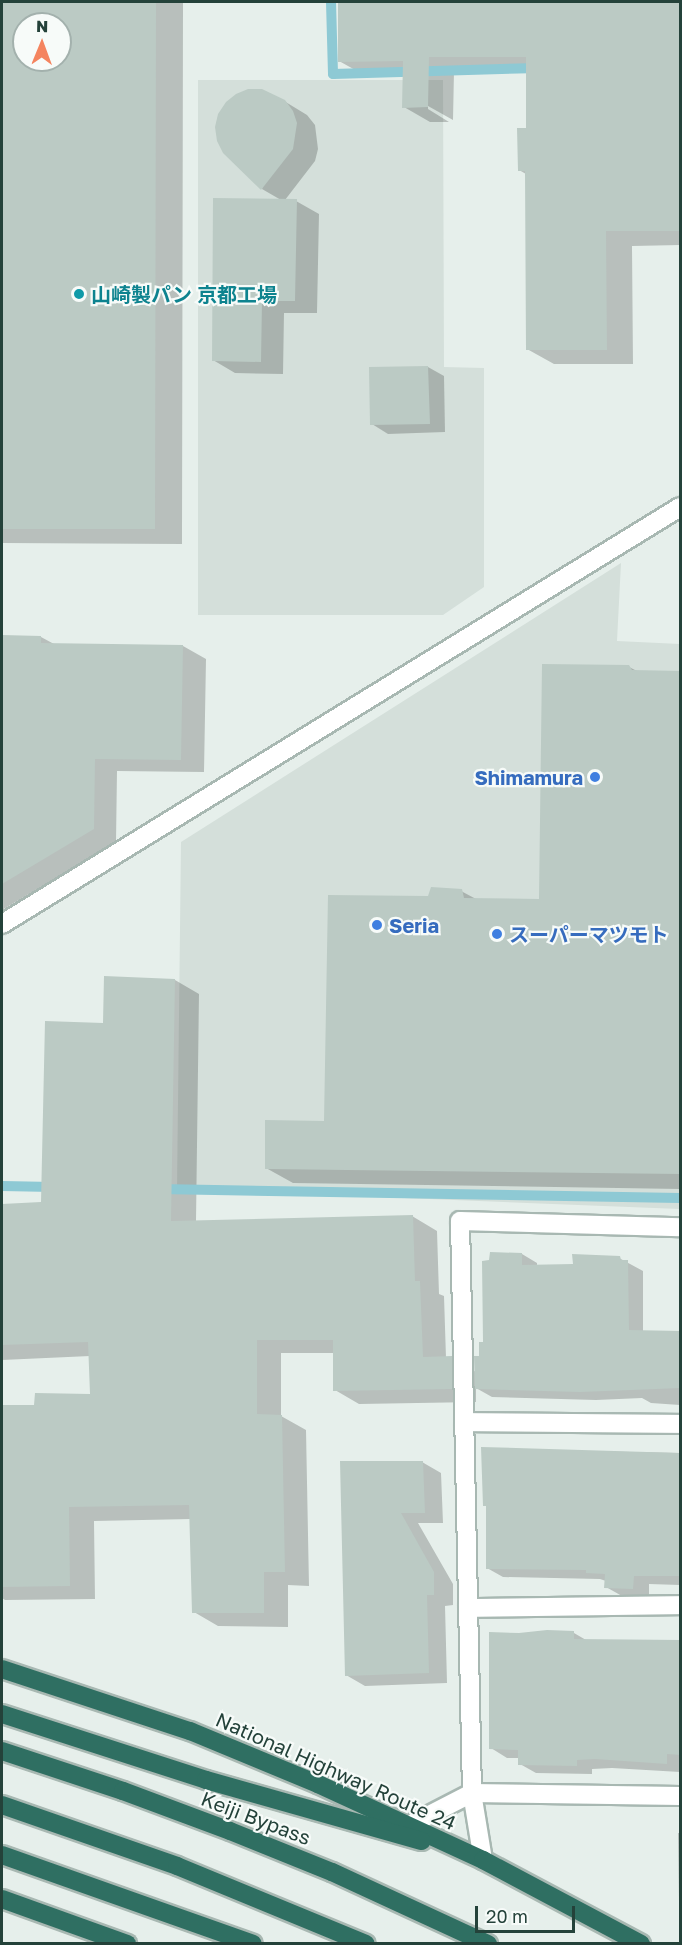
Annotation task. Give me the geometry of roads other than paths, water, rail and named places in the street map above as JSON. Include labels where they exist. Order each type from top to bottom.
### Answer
[{"type":"highway","name":"National Highway Route 24","points":[[2,1669],[190,1731],[318,1784],[475,1856],[641,1944]]},
{"type":"highway","points":[[2,1714],[233,1788],[475,1856]]},
{"type":"highway","name":"Keiji Bypass","points":[[2,1751],[123,1791],[230,1831],[332,1872],[488,1944]]},
{"type":"highway","points":[[2,1805],[177,1866],[366,1944]]},
{"type":"highway","points":[[2,1855],[253,1944]]},
{"type":"highway","points":[[2,1899],[127,1944]]},
{"type":"street","points":[[2,924],[681,507]]},
{"type":"street","points":[[475,1856],[460,1221],[681,1227]]},
{"type":"street","points":[[464,1422],[681,1424]]},
{"type":"street","points":[[468,1608],[681,1605]]},
{"type":"street","points":[[408,1826],[472,1793],[681,1796]]},
{"type":"waterway","points":[[331,2],[333,74],[539,68]]},
{"type":"waterway","points":[[2,1186],[53,1187]]},
{"type":"waterway","points":[[159,1189],[680,1198]]},
{"type":"place","name":"山崎製パン 京都工場","points":[[79,294]]},
{"type":"place","name":"Shimamura","points":[[595,777]]},
{"type":"place","name":"Seria","points":[[377,925]]},
{"type":"place","name":"スーパーマツモト","points":[[497,934]]}]
